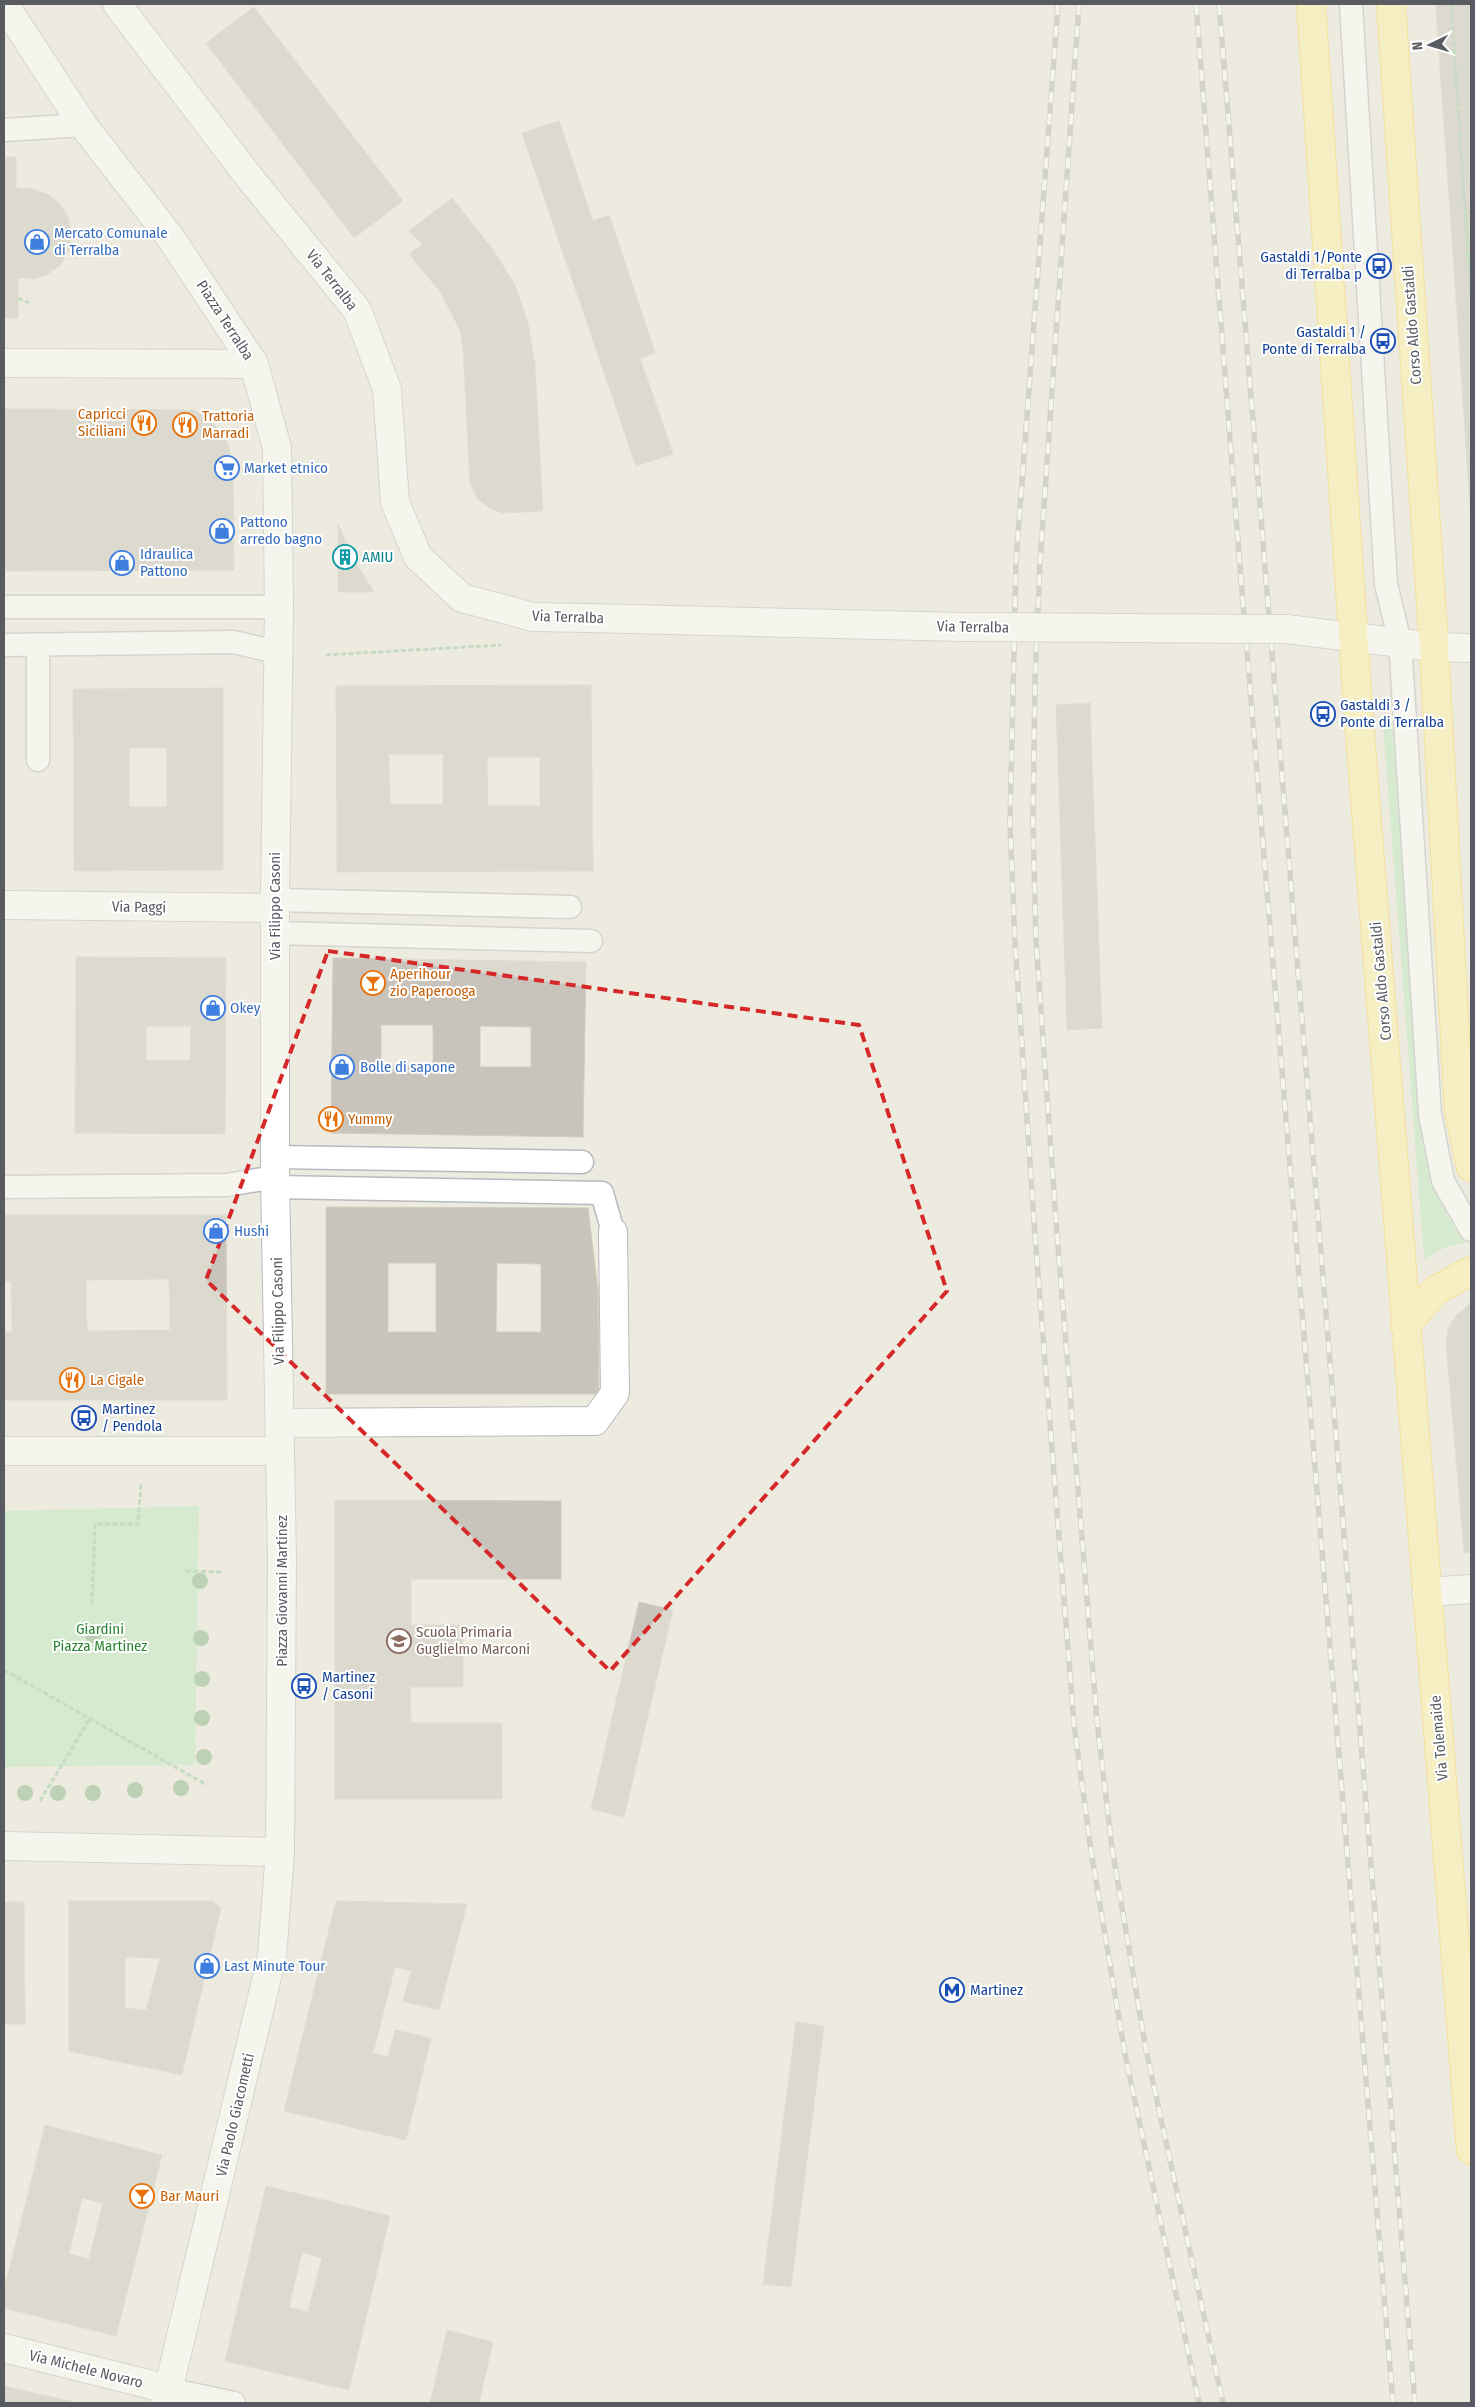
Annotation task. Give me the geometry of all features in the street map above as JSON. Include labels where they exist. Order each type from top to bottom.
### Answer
[{"type":"main road","name":"Corso Aldo Gastaldi","points":[[1311,4],[1353,636],[1385,1029],[1405,1326]]},
{"type":"main road","name":"Corso Aldo Gastaldi","points":[[1391,4],[1434,646],[1459,1111],[1471,1167]]},
{"type":"main road","points":[[1405,1326],[1436,1290],[1471,1272]]},
{"type":"main road","name":"Via Tolemaide","points":[[1405,1326],[1471,2150]]},
{"type":"street","name":"Piazza Terralba","points":[[4,4],[84,125],[170,237],[254,364]]},
{"type":"street","name":"Via Terralba","points":[[117,4],[249,177],[357,310],[387,389],[395,502],[418,557],[462,598],[533,617],[965,627],[1286,630],[1353,636]]},
{"type":"street","name":"Piazza Terralba","points":[[4,363],[254,364]]},
{"type":"street","name":"Via Filippo Casoni","points":[[254,364],[277,448],[279,607],[275,913],[275,1174],[281,1423],[280,1451]]},
{"type":"street","points":[[1353,636],[1434,646],[1471,648]]},
{"type":"street","name":"Via Paggi","points":[[4,905],[275,913]]},
{"type":"street","points":[[281,1423],[595,1421],[615,1393],[614,1232]]},
{"type":"street","points":[[4,1451],[280,1451]]},
{"type":"street","name":"Piazza Giovanni Martinez","points":[[280,1451],[282,1571],[280,1852]]},
{"type":"street","points":[[1426,1592],[1471,1589]]},
{"type":"street","points":[[4,1846],[280,1852]]},
{"type":"street","name":"Via Paolo Giacometti","points":[[166,2396],[235,2118],[272,1956],[280,1852]]},
{"type":"street","name":"Via Michele Novaro","points":[[4,2348],[166,2396]]},
{"type":"lane","points":[[1351,4],[1386,584],[1400,642],[1430,1114],[1443,1182],[1471,1230]]},
{"type":"lane","points":[[4,130],[84,125]]},
{"type":"lane","points":[[4,607],[279,607]]},
{"type":"lane","points":[[4,645],[234,642],[277,652]]},
{"type":"lane","points":[[38,645],[38,760]]},
{"type":"lane","points":[[275,913],[570,907]]},
{"type":"lane","points":[[275,913],[591,941]]},
{"type":"lane","points":[[4,1187],[227,1185],[275,1174],[582,1162]]},
{"type":"lane","points":[[275,1174],[602,1193],[614,1232]]},
{"type":"lane","points":[[166,2396],[234,2403]]},
{"type":"path","points":[[1451,4],[1471,297]]},
{"type":"path","points":[[18,298],[29,303]]},
{"type":"path","points":[[326,654],[511,645]]},
{"type":"path","points":[[92,1604],[95,1524],[138,1524],[144,1451]]},
{"type":"path","points":[[186,1571],[221,1572]]},
{"type":"path","points":[[4,1670],[89,1720],[207,1785]]},
{"type":"path","points":[[40,1801],[89,1720]]},
{"type":"highlighted area","points":[[328,951],[859,1025],[947,1291],[610,1671],[206,1280]]},
{"type":"green space","points":[[1392,723],[1424,1133],[1433,1181],[1448,1217],[1465,1243],[1446,1247],[1424,1259],[1383,724]]},
{"type":"green space","name":"Giardini Piazza Martinez","points":[[199,1506],[195,1765],[4,1767],[4,1511]]},
{"type":"building","points":[[1436,4],[1471,4],[1471,24],[1437,26]]},
{"type":"building","points":[[254,7],[403,201],[354,238],[206,43]]},
{"type":"building","points":[[1471,24],[1471,108],[1443,110],[1437,26]]},
{"type":"building","points":[[1471,108],[1471,297],[1456,298],[1443,110]]},
{"type":"building","points":[[559,121],[593,221],[609,215],[655,353],[640,358],[673,454],[636,466],[522,133]]},
{"type":"building","name":"Mercato Comunale di Terralba","points":[[4,157],[16,157],[16,188],[32,189],[47,194],[60,204],[68,217],[72,234],[69,250],[61,264],[48,274],[33,279],[18,278],[18,318],[4,318]]},
{"type":"building","points":[[452,198],[494,251],[515,285],[528,324],[535,365],[543,511],[502,513],[490,508],[477,498],[470,483],[463,347],[460,330],[441,293],[409,254],[422,244],[409,231]]},
{"type":"building","points":[[1471,297],[1471,402],[1463,402],[1456,298]]},
{"type":"building","points":[[1463,402],[1471,402],[1471,523]]},
{"type":"building","points":[[4,409],[194,410],[207,417],[220,431],[228,444],[233,471],[234,570],[4,571]]},
{"type":"building","name":"AMIU","points":[[338,524],[356,563],[374,592],[338,592]]},
{"type":"building","points":[[591,685],[593,871],[337,872],[336,686]],"holes":[[[389,754],[443,754],[443,804],[390,804]],[[487,757],[540,757],[540,806],[488,806]]]},
{"type":"building","points":[[223,688],[223,870],[74,871],[73,689]],"holes":[[[129,748],[167,748],[167,807],[129,807]]]},
{"type":"building","points":[[1090,703],[1102,1028],[1067,1030],[1056,705]]},
{"type":"building","points":[[76,957],[226,958],[225,1134],[75,1133]],"holes":[[[146,1026],[191,1026],[190,1060],[146,1060]]]},
{"type":"building","points":[[333,958],[586,962],[583,1137],[331,1133]],"holes":[[[381,1025],[433,1025],[433,1066],[381,1065]],[[480,1026],[531,1027],[531,1067],[480,1067]]]},
{"type":"building","points":[[326,1207],[588,1208],[598,1290],[599,1394],[326,1394]],"holes":[[[388,1263],[436,1263],[436,1332],[388,1332]],[[497,1263],[541,1264],[541,1332],[496,1332]]]},
{"type":"building","points":[[4,1215],[226,1215],[227,1400],[4,1400],[4,1332],[12,1332],[11,1281],[4,1281]],"holes":[[[169,1279],[170,1330],[87,1331],[86,1280]]]},
{"type":"building","points":[[1471,1302],[1471,1552],[1464,1553],[1446,1342],[1448,1329],[1454,1318]]},
{"type":"building","name":"Scuola Primaria Guglielmo Marconi","points":[[335,1500],[561,1501],[561,1579],[411,1579],[411,1625],[463,1625],[463,1687],[410,1687],[411,1723],[502,1723],[502,1799],[335,1799]]},
{"type":"building","points":[[639,1602],[673,1610],[624,1817],[591,1809]]},
{"type":"building","points":[[69,1901],[212,1901],[221,1908],[182,2075],[69,2051]],"holes":[[[125,1957],[160,1958],[146,2010],[125,2008]]]},
{"type":"building","points":[[336,1901],[467,1904],[439,2010],[403,2001],[411,1971],[395,1967],[373,2053],[388,2057],[395,2030],[431,2038],[406,2140],[284,2111]]},
{"type":"building","points":[[4,1902],[24,1902],[25,2024],[4,2024]]},
{"type":"building","points":[[796,2022],[824,2026],[791,2287],[763,2284]]},
{"type":"building","points":[[45,2125],[162,2155],[116,2336],[4,2308],[4,2290]],"holes":[[[82,2198],[103,2203],[89,2259],[69,2254]]]},
{"type":"building","points":[[266,2186],[390,2216],[349,2390],[225,2361]],"holes":[[[302,2252],[322,2258],[308,2312],[289,2307]]]},
{"type":"building","points":[[447,2330],[493,2342],[479,2403],[430,2403]]},
{"type":"building","points":[[4,2386],[78,2403],[4,2403]]},
{"type":"railway","points":[[1058,4],[1016,562],[1010,824],[1015,943],[1035,1236],[1074,1724],[1091,1851],[1125,2054],[1199,2403]]},
{"type":"railway","points":[[1079,4],[1040,563],[1035,681],[1033,823],[1036,941],[1057,1234],[1097,1721],[1112,1848],[1146,2050],[1223,2403]]},
{"type":"railway","points":[[1196,4],[1240,567],[1393,2403]]},
{"type":"railway","points":[[1219,4],[1415,2403]]},
{"type":"place","name":"Mercato Comunale di Terralba","points":[[37,242]]},
{"type":"place","name":"Gastaldi 1/Ponte di Terralba p","points":[[1379,266]]},
{"type":"place","name":"Gastaldi 1 / Ponte di Terralba","points":[[1383,341]]},
{"type":"place","name":"Capricci Siciliani","points":[[144,423]]},
{"type":"place","name":"Trattoria Marradi","points":[[185,425]]},
{"type":"place","name":"Market etnico","points":[[227,468]]},
{"type":"place","name":"Pattono arredo bagno","points":[[222,531]]},
{"type":"place","name":"AMIU","points":[[345,557]]},
{"type":"place","name":"Idraulica Pattono","points":[[122,563]]},
{"type":"place","name":"Gastaldi 3 / Ponte di Terralba","points":[[1323,714]]},
{"type":"place","name":"Aperihour zio Paperooga","points":[[373,983]]},
{"type":"place","name":"Okey","points":[[213,1008]]},
{"type":"place","name":"Bolle di sapone","points":[[342,1067]]},
{"type":"place","name":"Yummy","points":[[331,1119]]},
{"type":"place","name":"Hushi","points":[[216,1231]]},
{"type":"place","name":"La Cigale","points":[[72,1380]]},
{"type":"place","name":"Martinez / Pendola","points":[[84,1418]]},
{"type":"place","name":"Scuola Primaria Guglielmo Marconi","points":[[399,1641]]},
{"type":"place","name":"Martinez / Casoni","points":[[304,1686]]},
{"type":"place","name":"Last Minute Tour","points":[[207,1966]]},
{"type":"place","name":"Martinez","points":[[952,1990]]},
{"type":"place","name":"Bar Mauri","points":[[142,2196]]}]
